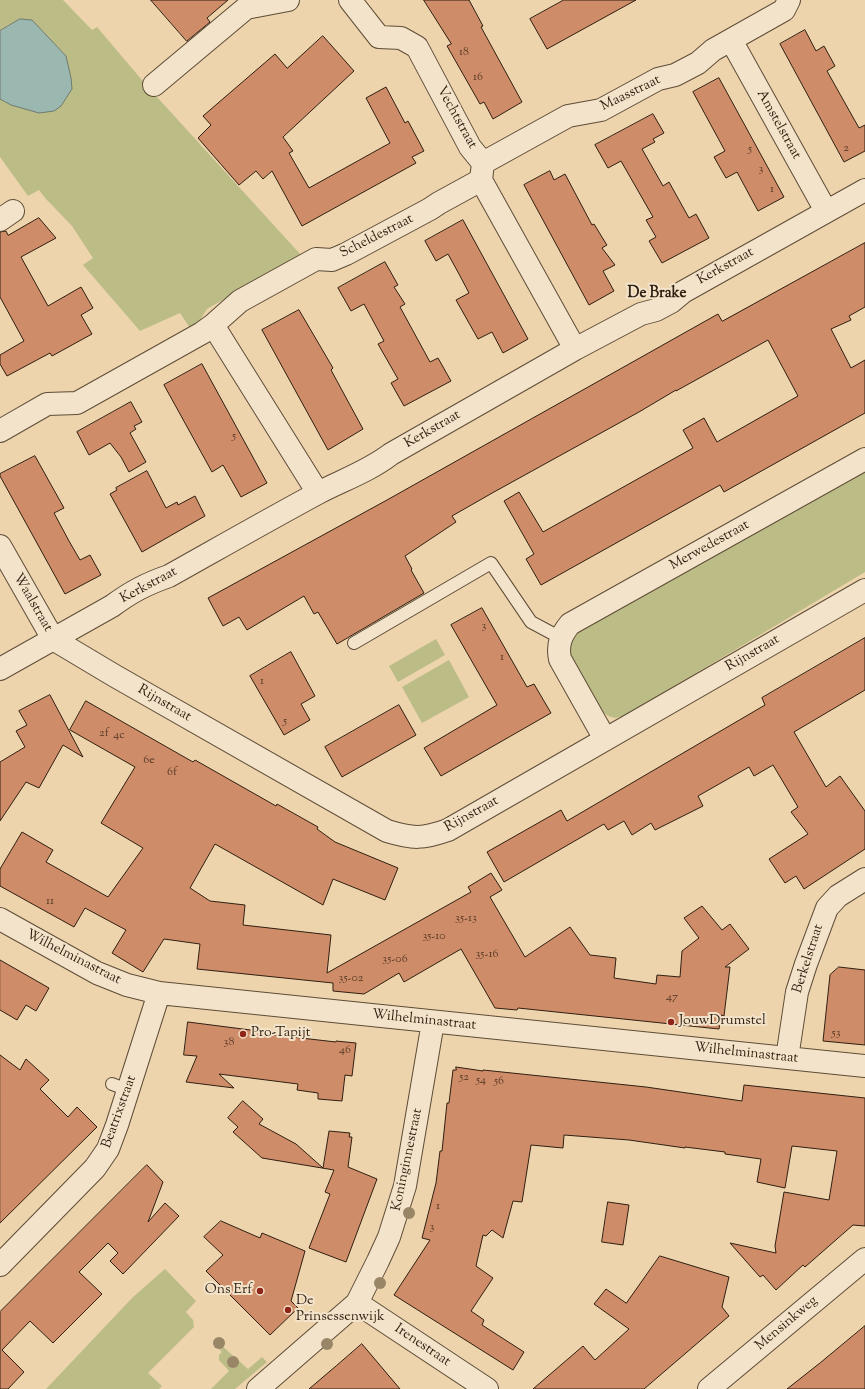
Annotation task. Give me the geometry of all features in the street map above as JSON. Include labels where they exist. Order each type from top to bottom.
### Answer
[{"type":"street","points":[[154,85],[246,8],[288,0]]},
{"type":"street","name":"Vechtstraat","points":[[350,0],[379,37],[402,38],[417,47],[575,350]]},
{"type":"street","name":"Maasstraat","points":[[482,172],[568,116],[600,110],[658,79],[675,75],[698,63],[713,50],[784,10],[789,0]]},
{"type":"street","name":"Amstelstraat","points":[[731,40],[826,211]]},
{"type":"street","name":"Scheldestraat","points":[[0,431],[46,404],[77,403],[202,333],[240,301],[316,259],[332,260],[346,254],[430,209],[482,172]]},
{"type":"street","name":"Kerkstraat","points":[[0,669],[112,606],[147,584],[169,576],[345,478],[362,473],[379,464],[391,454],[575,350],[641,314],[656,310],[671,302],[683,292],[865,190]]},
{"type":"street","points":[[213,325],[318,493]]},
{"type":"street","name":"Merwedestraat","points":[[561,638],[568,627],[577,620],[865,459]]},
{"type":"street","name":"Waalstraat","points":[[0,546],[52,639]]},
{"type":"street","name":"Rijnstraat","points":[[52,639],[387,831],[402,836],[418,838],[448,830],[865,590]]},
{"type":"street","points":[[561,638],[559,645],[560,659],[605,739]]},
{"type":"street","name":"Berkelstraat","points":[[787,1058],[799,985],[827,908],[838,896],[865,879]]},
{"type":"street","name":"Wilhelminastraat","points":[[0,919],[97,973],[127,985],[159,993],[865,1066]]},
{"type":"street","name":"Beatrixstraat","points":[[0,1265],[95,1168],[108,1149],[117,1125],[120,1087],[159,993]]},
{"type":"street","name":"Koninginnestraat","points":[[258,1389],[357,1303],[389,1237],[405,1186],[433,1022]]},
{"type":"street","name":"Mensinkweg","points":[[709,1389],[865,1259]]},
{"type":"street","name":"Irenestraat","points":[[357,1303],[487,1389]]},
{"type":"lane","points":[[354,643],[491,563],[531,622],[561,638]]},
{"type":"green space","points":[[0,0],[63,0],[92,30],[97,27],[147,86],[301,255],[207,309],[198,323],[190,328],[180,313],[140,331],[83,265],[93,258],[72,226],[39,190],[28,196],[0,157],[0,99],[11,105],[61,106],[72,89],[66,56],[32,20],[9,25],[0,31]]},
{"type":"green space","points":[[865,469],[865,572],[628,714],[615,718],[610,717],[603,711],[593,698],[571,659],[571,642],[580,628]]},
{"type":"green space","points":[[436,639],[445,655],[398,682],[389,666]]},
{"type":"green space","points":[[449,660],[469,697],[422,723],[402,687]]},
{"type":"green space","points":[[165,1269],[196,1301],[186,1312],[193,1320],[194,1327],[148,1373],[162,1386],[159,1389],[46,1389],[133,1297]]},
{"type":"green space","points":[[219,1338],[223,1342],[221,1345],[248,1369],[262,1357],[267,1362],[235,1389],[211,1389],[229,1371],[219,1360],[219,1355],[222,1352],[213,1343]]},
{"type":"water","points":[[20,19],[32,20],[66,56],[72,89],[61,106],[54,111],[39,113],[11,105],[0,99],[0,31]]},
{"type":"building","points":[[151,0],[228,0],[207,18],[210,22],[187,41]]},
{"type":"building","points":[[424,0],[469,0],[483,26],[481,27],[522,102],[493,119],[484,102],[480,104],[447,46],[451,44]]},
{"type":"building","points":[[564,0],[636,0],[547,49],[530,19]]},
{"type":"building","points":[[805,30],[816,51],[824,46],[835,66],[827,71],[859,128],[865,125],[865,151],[844,162],[780,44]]},
{"type":"building","points":[[323,36],[354,71],[283,137],[293,151],[289,153],[309,188],[390,143],[366,98],[386,87],[405,123],[408,121],[424,151],[412,157],[416,163],[302,226],[272,171],[263,179],[256,171],[239,185],[198,138],[211,125],[203,116],[275,54],[287,68]]},
{"type":"building","points":[[719,78],[784,197],[758,211],[737,172],[726,178],[714,157],[725,151],[693,92]]},
{"type":"building","points":[[653,114],[664,133],[653,139],[655,142],[642,149],[663,186],[669,182],[689,218],[696,214],[709,238],[662,263],[649,241],[656,237],[646,220],[653,217],[621,161],[608,168],[595,145]]},
{"type":"building","points":[[550,171],[554,180],[565,174],[592,225],[594,224],[607,245],[602,248],[615,265],[603,271],[614,291],[589,305],[524,185]]},
{"type":"building","points":[[39,218],[56,238],[21,257],[48,306],[81,287],[93,308],[81,315],[92,334],[52,356],[50,353],[7,376],[0,364],[0,355],[24,341],[0,297],[0,232],[6,231],[8,235]]},
{"type":"building","points":[[463,220],[528,339],[503,353],[492,332],[478,339],[456,300],[469,293],[459,274],[448,254],[436,261],[425,241]]},
{"type":"building","points":[[865,243],[865,307],[849,316],[851,320],[831,329],[851,368],[865,360],[865,413],[724,492],[720,485],[541,585],[526,559],[534,554],[504,501],[519,492],[543,532],[693,448],[683,430],[704,418],[717,442],[798,396],[768,340],[452,516],[456,522],[405,556],[424,593],[337,644],[318,612],[314,614],[304,596],[247,630],[239,617],[223,626],[208,598],[387,500],[718,314],[722,321]]},
{"type":"building","points":[[385,262],[398,285],[394,287],[405,304],[400,307],[430,362],[438,358],[451,381],[404,406],[391,383],[398,379],[378,344],[384,341],[364,304],[351,311],[338,288]]},
{"type":"building","points":[[299,310],[333,368],[331,370],[363,429],[328,450],[262,330]]},
{"type":"building","points":[[202,364],[267,483],[241,497],[223,465],[212,472],[164,385]]},
{"type":"building","points":[[131,402],[142,422],[134,426],[136,429],[130,433],[146,462],[129,472],[121,457],[110,443],[89,455],[77,432]]},
{"type":"building","points":[[35,456],[64,508],[54,513],[69,541],[80,560],[90,555],[101,575],[65,594],[0,476],[0,474]]},
{"type":"building","points":[[147,471],[166,508],[177,502],[178,505],[195,496],[205,516],[142,552],[110,494],[117,490],[116,488]]},
{"type":"building","points":[[482,608],[527,687],[534,684],[551,713],[441,776],[424,748],[497,705],[451,625]]},
{"type":"building","points":[[865,638],[865,690],[794,732],[826,787],[840,776],[865,811],[865,849],[804,889],[796,876],[785,883],[769,859],[808,834],[791,812],[798,807],[773,765],[754,776],[749,767],[698,796],[703,806],[655,830],[651,823],[632,835],[624,821],[608,830],[604,824],[504,882],[487,852],[561,810],[567,821],[765,705],[762,698]]},
{"type":"building","points":[[291,652],[315,696],[301,704],[310,720],[284,735],[250,676]]},
{"type":"building","points":[[50,695],[83,757],[63,745],[39,788],[26,782],[0,821],[0,762],[25,747],[16,731],[27,725],[19,711]]},
{"type":"building","points":[[86,701],[193,762],[195,760],[276,806],[277,804],[318,827],[317,829],[335,842],[398,868],[385,900],[333,879],[323,905],[215,844],[190,888],[210,901],[245,905],[243,925],[331,935],[327,973],[471,892],[468,887],[491,873],[502,890],[490,897],[525,957],[570,927],[590,955],[616,958],[614,978],[656,984],[657,975],[680,977],[682,951],[699,938],[684,918],[702,906],[722,930],[730,924],[749,949],[725,967],[730,967],[724,1016],[721,1015],[719,1029],[518,1008],[517,1010],[495,1008],[461,949],[404,982],[399,973],[364,994],[333,991],[333,983],[197,969],[200,944],[164,939],[143,972],[112,953],[126,930],[85,908],[74,927],[0,886],[0,869],[22,832],[53,850],[46,862],[108,897],[143,848],[101,823],[135,767],[70,730]]},
{"type":"building","points":[[399,705],[416,735],[342,777],[325,747]]},
{"type":"building","points":[[0,960],[49,988],[36,1011],[26,1005],[17,1020],[0,1010]]},
{"type":"building","points":[[839,967],[865,970],[865,1045],[823,1041],[830,975]]},
{"type":"building","points":[[188,1022],[266,1032],[266,1034],[356,1043],[352,1076],[345,1075],[342,1101],[318,1099],[318,1093],[297,1090],[298,1084],[219,1074],[234,1088],[186,1082],[197,1056],[184,1055]]},
{"type":"building","points":[[0,1055],[20,1070],[26,1059],[49,1080],[40,1089],[68,1117],[77,1107],[97,1127],[0,1223]]},
{"type":"building","points":[[456,1067],[646,1087],[742,1101],[744,1085],[865,1098],[865,1226],[853,1225],[805,1267],[803,1265],[776,1290],[763,1275],[760,1277],[730,1243],[776,1253],[775,1246],[784,1192],[829,1200],[837,1151],[792,1146],[785,1188],[757,1182],[761,1159],[725,1154],[725,1152],[629,1140],[564,1135],[563,1148],[531,1145],[522,1202],[513,1201],[503,1238],[492,1230],[486,1236],[483,1235],[476,1266],[493,1278],[471,1311],[484,1320],[482,1325],[524,1352],[513,1370],[394,1295],[430,1240],[422,1238],[436,1183],[440,1151],[442,1151],[447,1103],[449,1103],[453,1070],[456,1070]]},
{"type":"building","points":[[243,1101],[263,1119],[259,1124],[296,1144],[323,1168],[329,1131],[350,1133],[349,1137],[352,1137],[348,1167],[377,1179],[346,1262],[309,1248],[330,1194],[325,1192],[334,1170],[262,1158],[233,1132],[238,1127],[228,1118]]},
{"type":"building","points":[[147,1165],[163,1182],[148,1222],[165,1203],[179,1216],[123,1274],[110,1261],[118,1253],[108,1243],[79,1272],[102,1294],[53,1343],[30,1321],[2,1350],[24,1372],[8,1389],[0,1389],[0,1312]]},
{"type":"building","points":[[608,1202],[629,1205],[623,1245],[602,1242]]},
{"type":"building","name":"Ons Erf","points":[[221,1221],[260,1238],[262,1233],[305,1251],[291,1301],[298,1308],[270,1335],[206,1271],[223,1255],[204,1237]]},
{"type":"building","points":[[660,1256],[729,1277],[722,1307],[729,1316],[644,1389],[533,1389],[583,1346],[595,1360],[629,1329],[594,1304],[606,1289],[626,1303]]},
{"type":"building","points":[[865,1326],[865,1389],[787,1389],[820,1363]]},
{"type":"building","points":[[362,1344],[400,1389],[309,1389],[336,1366]]},
{"type":"place","name":"JouwDrumstel","points":[[671,1022]]},
{"type":"place","name":"Pro-Tapijt","points":[[243,1034]]},
{"type":"place","name":"Ons Erf","points":[[260,1291]]},
{"type":"place","name":"De Prinsessenwijk","points":[[288,1310]]},
{"type":"district","name":"De Brake","points":[[657,294]]}]
